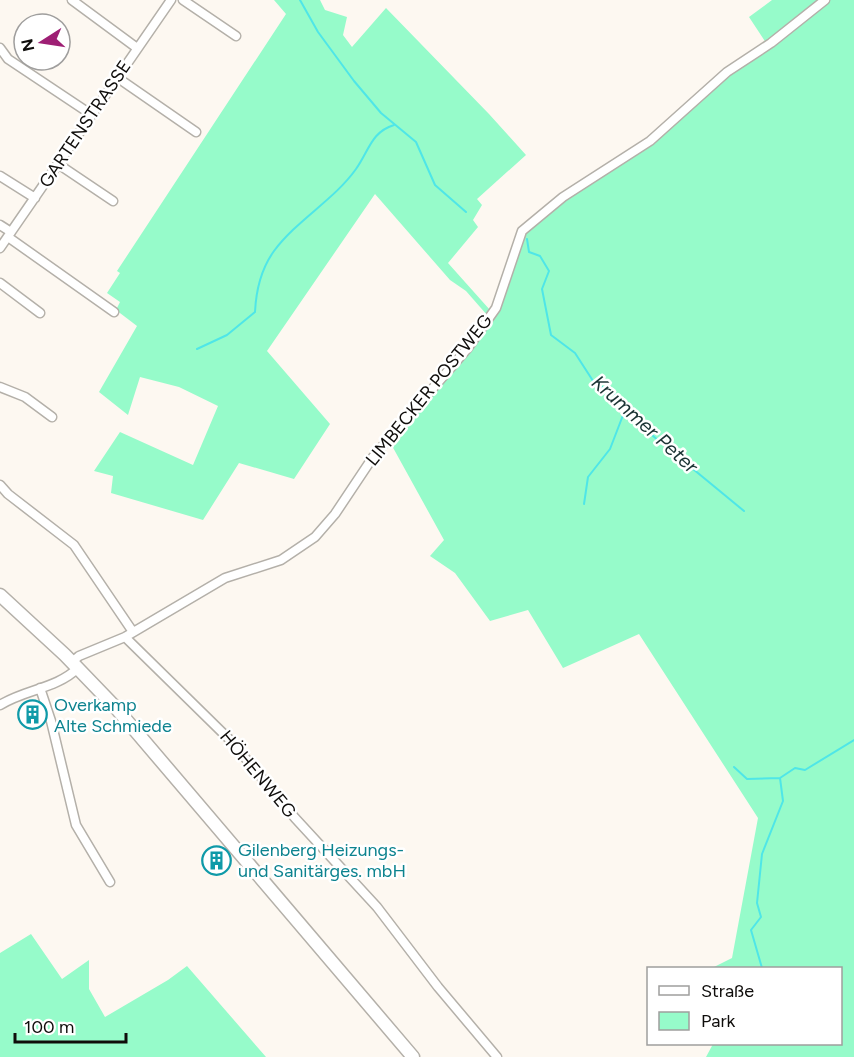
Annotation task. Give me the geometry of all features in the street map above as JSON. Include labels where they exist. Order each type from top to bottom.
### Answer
[{"type":"main road","points":[[0,595],[75,665],[163,761],[413,1057]]},
{"type":"street","points":[[72,0],[137,48]]},
{"type":"street","name":"GARTENSTRASSE","points":[[0,248],[171,0]]},
{"type":"street","points":[[183,0],[236,36]]},
{"type":"street","name":"LIMBECKER POSTWEG","points":[[0,705],[19,694],[59,683],[84,653],[129,635],[190,601],[214,584],[281,560],[315,537],[335,514],[373,458],[467,349],[496,308],[522,231],[563,197],[650,141],[727,72],[771,43],[825,0]]},
{"type":"street","points":[[0,48],[8,59],[92,115]]},
{"type":"street","points":[[118,78],[196,132]]},
{"type":"street","points":[[58,164],[113,201]]},
{"type":"street","points":[[0,176],[34,198]]},
{"type":"street","points":[[0,225],[9,235],[114,312]]},
{"type":"street","points":[[0,283],[40,313]]},
{"type":"street","points":[[0,387],[25,397],[52,417]]},
{"type":"street","name":"HÖHENWEG","points":[[0,485],[8,494],[74,545],[129,635],[225,735],[295,818],[377,908],[438,987],[497,1057]]},
{"type":"street","points":[[40,688],[51,721],[76,825],[110,882]]},
{"type":"green space","points":[[274,0],[320,0],[325,10],[347,17],[343,35],[352,47],[386,8],[526,155],[477,199],[482,205],[473,220],[478,227],[448,263],[490,310],[487,315],[466,291],[450,280],[375,194],[267,351],[330,424],[294,479],[239,463],[203,520],[111,493],[113,476],[94,471],[120,432],[193,465],[218,406],[179,387],[140,377],[128,415],[99,392],[137,326],[116,310],[120,302],[107,293],[120,273],[117,271],[286,14]]},
{"type":"green space","points":[[772,0],[854,0],[854,1057],[706,1057],[712,1045],[842,1045],[842,967],[714,967],[732,958],[758,818],[639,634],[563,668],[528,610],[490,621],[455,573],[430,556],[444,540],[391,444],[476,345],[498,308],[524,231],[563,199],[651,146],[729,75],[770,49],[749,17]]},
{"type":"green space","points":[[31,934],[62,979],[89,960],[89,989],[105,1017],[168,980],[187,966],[266,1057],[0,1057],[0,953]]},
{"type":"waterway","name":"Krummer Peter","points":[[300,0],[318,32],[354,81],[381,113],[416,142],[435,185],[466,212]]},
{"type":"waterway","points":[[197,349],[227,335],[255,312],[260,280],[274,251],[293,229],[347,180],[375,137],[394,125]]},
{"type":"waterway","name":"Krummer Peter","points":[[527,239],[529,252],[540,256],[549,271],[542,289],[551,335],[575,353],[595,384],[613,392],[625,409],[649,427],[653,436],[744,511]]},
{"type":"waterway","points":[[584,504],[588,477],[610,449],[625,410]]},
{"type":"waterway","points":[[762,967],[751,930],[761,917],[757,903],[762,854],[783,801],[780,778],[795,768],[805,770],[854,740]]},
{"type":"waterway","points":[[734,767],[747,779],[780,778]]},
{"type":"place","name":"Overkamp Alte Schmiede","points":[[33,715]]},
{"type":"place","name":"Gilenberg Heizungs- und Sanitärges. mbH","points":[[217,860]]}]
